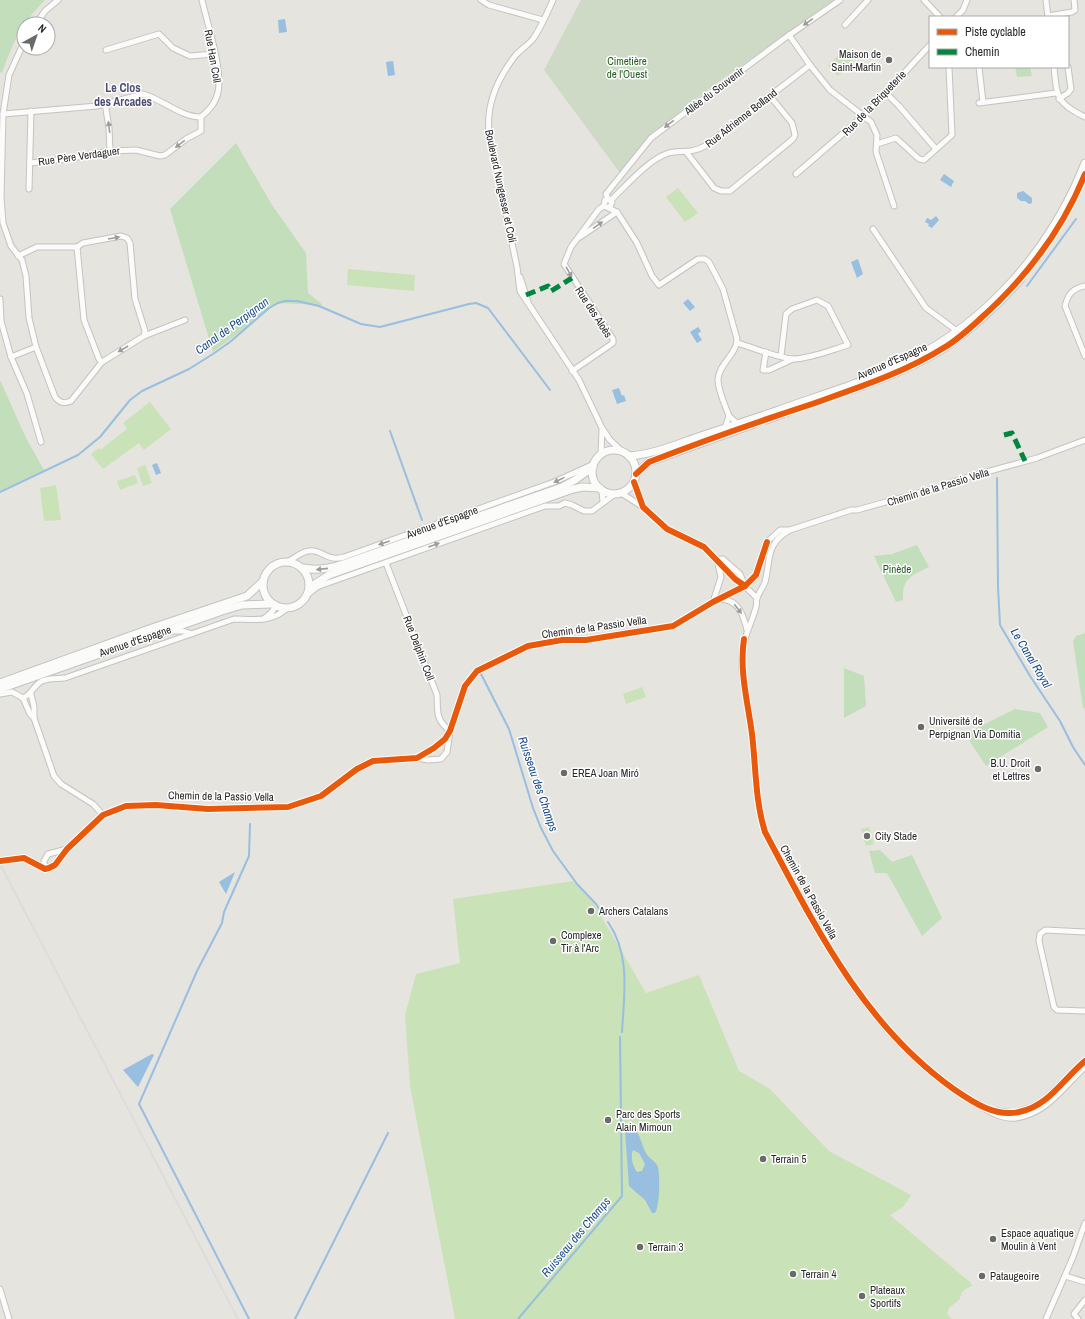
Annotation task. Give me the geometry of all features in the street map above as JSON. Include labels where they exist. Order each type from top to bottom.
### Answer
[{"type":"main road","name":"Avenue d'Espagne","points":[[626,454],[658,451],[871,378],[908,360],[958,331],[990,304],[1014,280],[1045,241],[1074,192],[1085,163]]},
{"type":"main road","name":"Avenue d'Espagne","points":[[636,474],[649,462],[865,385],[907,368],[946,347],[993,308],[1027,272],[1050,242],[1064,219],[1085,174]]},
{"type":"main road","points":[[612,450],[626,454],[634,464],[636,474],[634,482],[618,493],[601,489],[593,479],[593,465],[601,454],[612,450]]},
{"type":"main road","name":"Avenue d'Espagne","points":[[303,568],[317,570],[327,569],[562,487],[575,480],[593,465]]},
{"type":"main road","name":"Avenue d'Espagne","points":[[310,587],[329,575],[573,489],[583,487],[601,489]]},
{"type":"main road","points":[[289,561],[303,568],[309,578],[310,587],[307,595],[300,603],[286,608],[274,605],[264,594],[262,582],[271,567],[277,563],[289,561]]},
{"type":"main road","name":"Avenue d'Espagne","points":[[0,683],[247,596],[262,582]]},
{"type":"main road","name":"Avenue d'Espagne","points":[[0,689],[242,605],[274,605]]},
{"type":"street","points":[[42,16],[58,0]]},
{"type":"street","name":"Rue Han Coll","points":[[201,117],[212,106],[218,91],[219,80],[202,0]]},
{"type":"street","points":[[481,0],[489,5],[543,20]]},
{"type":"street","name":"Boulevard Nungesser et Coli","points":[[553,0],[533,39],[516,56],[502,75],[491,102],[487,118],[518,271],[530,307],[579,380],[602,428],[610,440],[626,454]]},
{"type":"street","name":"Allée du Souvenir","points":[[609,199],[606,194],[651,138],[789,35],[840,0]]},
{"type":"street","points":[[845,25],[868,0]]},
{"type":"street","points":[[924,0],[939,16]]},
{"type":"street","points":[[957,16],[963,10],[967,0]]},
{"type":"street","points":[[1046,0],[1048,16],[1072,12],[1075,10],[1074,0]]},
{"type":"street","points":[[106,50],[159,34],[173,48],[190,56],[214,54]]},
{"type":"street","points":[[789,35],[830,90],[871,122],[877,135],[876,152],[894,206]]},
{"type":"street","name":"Rue de la Briqueterie","points":[[796,174],[844,134],[929,46]]},
{"type":"street","points":[[18,56],[9,75],[3,114],[1,184],[4,223],[11,246],[22,260],[26,276],[29,318],[36,347],[53,392],[59,402],[66,403],[71,401],[102,362],[144,336],[185,320]]},
{"type":"street","name":"Rue Adrienne Bolland","points":[[609,199],[654,160],[668,153],[696,152],[705,146],[810,65]]},
{"type":"street","points":[[877,144],[896,138],[920,159],[924,160],[952,135],[949,68]]},
{"type":"street","points":[[979,68],[981,102],[1068,94],[1071,89],[1068,68]]},
{"type":"street","points":[[1054,68],[1058,96],[1068,109],[1085,117]]},
{"type":"street","points":[[885,92],[936,149]]},
{"type":"street","points":[[3,114],[97,106],[143,94],[151,96],[190,117],[201,117]]},
{"type":"street","points":[[687,153],[714,188],[721,191],[730,191],[793,139],[795,135],[792,124],[770,96]]},
{"type":"street","points":[[105,103],[109,128],[110,150]]},
{"type":"street","points":[[29,189],[31,111]]},
{"type":"street","name":"Rue Père Verdaguer","points":[[30,163],[67,159],[110,150],[136,150],[160,156],[165,155],[186,139],[201,131],[201,117]]},
{"type":"street","name":"Rue des Aloès","points":[[572,371],[613,343],[613,339],[564,264],[571,247],[599,209],[607,206],[605,200],[609,199]]},
{"type":"street","points":[[607,206],[617,212],[637,243],[652,276],[659,285],[698,259],[705,259],[709,262],[723,289],[737,343],[718,378],[729,416],[738,424]]},
{"type":"street","name":"Rue des Aloès","points":[[578,239],[617,212]]},
{"type":"street","points":[[873,229],[926,308],[958,331]]},
{"type":"street","points":[[18,256],[37,248],[77,247],[83,243],[121,236],[129,239],[135,299],[145,331],[144,336]]},
{"type":"street","points":[[77,247],[84,320],[102,362]]},
{"type":"street","points":[[1085,286],[1076,288],[1070,292],[1065,306],[1085,356]]},
{"type":"street","points":[[0,299],[1,320],[11,357],[27,394],[41,442]]},
{"type":"street","points":[[766,352],[763,370],[769,370],[792,359],[809,357],[848,345],[828,306],[817,300],[792,309],[786,314],[781,356]]},
{"type":"street","points":[[737,343],[792,359]]},
{"type":"street","points":[[11,357],[36,347]]},
{"type":"street","points":[[725,428],[729,416]]},
{"type":"street","name":"Boulevard Nungesser et Coli","points":[[601,454],[602,428]]},
{"type":"street","name":"Chemin de la Passio Vella","points":[[988,1110],[964,1096],[916,1060],[865,1003],[828,948],[765,832],[759,811],[756,790],[752,738],[742,668],[742,654],[757,598],[765,581],[767,564],[772,548],[780,536],[790,530],[852,510],[857,510],[916,494],[961,479],[1037,458],[1085,440]]},
{"type":"street","name":"Avenue d'Espagne","points":[[289,561],[308,550],[331,559],[350,555],[554,482],[593,465]]},
{"type":"street","points":[[634,482],[643,506]]},
{"type":"street","points":[[601,489],[603,502]]},
{"type":"street","points":[[618,493],[643,506],[667,529],[704,548],[717,559],[721,577],[713,602]]},
{"type":"street","name":"Avenue d'Espagne","points":[[307,595],[317,587],[546,506],[559,506],[565,503],[584,511],[592,511],[618,493]]},
{"type":"street","name":"Chemin de la Passio Vella","points":[[67,849],[48,854],[44,861],[45,869],[55,866],[67,849],[102,815],[126,806],[140,804],[208,808],[288,807],[304,803],[321,796],[357,769],[374,761],[417,758],[434,748],[445,739],[450,731],[465,686],[474,673],[528,646],[550,642],[586,640],[673,626],[713,602],[745,586],[756,575],[767,542],[780,530],[790,530]]},
{"type":"street","points":[[717,559],[723,559],[740,574],[745,586],[757,598]]},
{"type":"street","name":"Rue Delphin Coll","points":[[386,563],[437,695],[438,717],[442,724],[450,731]]},
{"type":"street","points":[[719,599],[728,600],[737,606],[744,617],[747,631]]},
{"type":"street","points":[[262,620],[272,613],[274,605]]},
{"type":"street","name":"Avenue d'Espagne","points":[[23,698],[31,694],[35,687],[43,681],[66,678],[234,619],[252,621],[275,617],[286,608]]},
{"type":"street","points":[[149,637],[176,631],[192,634]]},
{"type":"street","points":[[0,694],[12,692],[23,698],[30,714],[34,718],[54,776],[61,784],[93,804],[102,815]]},
{"type":"street","points":[[31,694],[35,712],[34,718]]},
{"type":"street","points":[[417,758],[428,760],[441,758],[448,752],[450,731]]},
{"type":"street","points":[[0,861],[24,858],[45,869]]},
{"type":"street","points":[[1085,932],[1045,930],[1040,934],[1039,941],[1054,1007],[1057,1010],[1085,1011]]},
{"type":"street","points":[[988,1110],[1013,1113],[1039,1105],[1085,1061]]},
{"type":"street","points":[[988,1110],[991,1113],[1014,1118],[1036,1112],[1058,1096],[1084,1068]]},
{"type":"street","points":[[1046,1319],[1065,1276],[1085,1223]]},
{"type":"street","points":[[1065,1276],[1085,1282]]},
{"type":"street","points":[[0,1289],[9,1319]]},
{"type":"street","points":[[1078,1319],[1074,1314],[1085,1300]]},
{"type":"green space","points":[[0,0],[45,0],[31,16],[16,16],[16,40],[2,73],[0,72]]},
{"type":"green space","name":"Cimetière de l'Ouest","points":[[581,0],[834,0],[710,88],[650,136],[620,173],[544,70]]},
{"type":"green space","points":[[846,47],[856,56],[838,76],[828,66]]},
{"type":"green space","points":[[1015,68],[1030,68],[1032,76],[1017,77]]},
{"type":"green space","points":[[236,143],[272,205],[306,253],[308,293],[323,305],[278,303],[213,352],[170,209]]},
{"type":"green space","points":[[678,188],[698,213],[685,222],[666,197]]},
{"type":"green space","points":[[348,269],[415,275],[414,291],[347,285]]},
{"type":"green space","points":[[0,380],[26,438],[44,470],[0,491]]},
{"type":"green space","points":[[150,402],[171,429],[144,450],[139,443],[103,469],[91,454],[99,448],[100,450],[127,429],[123,423]]},
{"type":"green space","points":[[145,465],[152,483],[143,486],[137,468]]},
{"type":"green space","points":[[135,475],[138,483],[120,490],[117,481]]},
{"type":"green space","points":[[56,485],[61,520],[44,521],[40,488]]},
{"type":"green space","name":"Pinède","points":[[917,545],[929,567],[917,573],[906,582],[903,600],[896,602],[874,556],[892,554]]},
{"type":"green space","points":[[1085,633],[1085,708],[1083,708],[1073,641],[1076,636]]},
{"type":"green space","points":[[844,668],[864,676],[866,706],[844,718]]},
{"type":"green space","points":[[642,687],[646,697],[626,704],[623,694]]},
{"type":"green space","points":[[1015,709],[1040,713],[1048,727],[986,766],[965,734]]},
{"type":"green space","name":"City Stade","points":[[869,827],[874,844],[866,846],[861,829]]},
{"type":"green space","points":[[880,850],[892,862],[912,855],[942,918],[922,936],[887,873],[875,873],[869,851]]},
{"type":"green space","name":"Parc des Sports Alain Mimoun","points":[[573,881],[594,904],[646,993],[699,975],[739,1071],[770,1089],[829,1151],[911,1195],[903,1207],[890,1215],[971,1283],[972,1286],[967,1288],[961,1294],[960,1299],[949,1308],[947,1314],[952,1319],[455,1319],[410,1086],[405,1015],[416,974],[460,963],[453,899]]},
{"type":"water","points":[[285,19],[287,32],[279,33],[278,20]]},
{"type":"water","points":[[393,61],[395,75],[388,76],[386,62]]},
{"type":"water","points":[[944,174],[954,181],[951,187],[940,180]]},
{"type":"water","points":[[1023,191],[1032,198],[1032,203],[1029,204],[1017,198],[1017,193]]},
{"type":"water","points":[[936,216],[939,220],[932,228],[928,226],[929,224],[925,222],[927,218],[931,220]]},
{"type":"water","points":[[858,259],[863,274],[857,278],[851,262]]},
{"type":"water","points":[[688,299],[695,307],[690,311],[683,303]]},
{"type":"water","points":[[698,327],[701,331],[698,334],[702,340],[697,343],[690,332]]},
{"type":"water","points":[[619,388],[626,401],[617,404],[612,390]]},
{"type":"water","points":[[157,463],[161,473],[156,475],[152,465]]},
{"type":"water","points":[[235,872],[226,894],[219,882]]},
{"type":"water","points":[[152,1054],[154,1055],[138,1087],[123,1070]]},
{"type":"water","points":[[627,1128],[634,1130],[639,1135],[644,1150],[658,1167],[659,1198],[655,1213],[652,1213],[645,1200],[629,1186],[625,1131]],"holes":[[[633,1150],[639,1153],[645,1164],[642,1171],[637,1172],[633,1164],[632,1155]]]},
{"type":"waterway","points":[[1027,286],[1076,219]]},
{"type":"waterway","name":"Canal de Perpignan","points":[[0,492],[78,455],[100,437],[130,400],[142,391],[189,369],[213,354],[230,342],[269,308],[285,301],[297,301],[319,306],[361,324],[380,327],[476,303],[488,308],[550,390]]},
{"type":"waterway","name":"Ruisseau des Champs","points":[[390,431],[422,520]]},
{"type":"waterway","name":"Le Canal Royal","points":[[997,478],[998,587],[1000,625],[1030,676],[1060,721],[1073,747],[1085,765]]},
{"type":"waterway","name":"Ruisseau des Champs","points":[[480,672],[509,729],[533,808],[541,828],[553,851],[577,884],[596,904],[603,915]]},
{"type":"waterway","points":[[249,1319],[139,1104],[197,971],[222,923],[224,912],[249,856],[250,824]]},
{"type":"waterway","name":"Ruisseau des Champs","points":[[608,922],[620,948],[623,962],[625,990],[622,1032]]},
{"type":"waterway","name":"Ruisseau des Champs","points":[[518,1319],[622,1196],[620,1037]]},
{"type":"waterway","points":[[295,1319],[388,1133]]},
{"type":"railway","points":[[0,864],[238,1319]]},
{"type":"marked path","points":[[526,295],[548,286],[551,291],[572,278]]},
{"type":"marked path","points":[[1004,435],[1012,433],[1025,461]]},
{"type":"cycle path","points":[[636,474],[649,462],[846,392],[897,372],[913,365],[958,338],[1013,287],[1041,252],[1065,215],[1085,174]]},
{"type":"cycle path","points":[[634,482],[643,507],[667,529],[704,547],[735,579],[745,586]]},
{"type":"cycle path","points":[[0,861],[24,858],[45,869],[49,868],[55,865],[67,849],[103,815],[126,806],[156,805],[208,809],[288,807],[321,796],[357,769],[373,761],[417,758],[434,748],[445,739],[450,731],[465,686],[477,671],[528,646],[562,640],[586,640],[673,626],[713,602],[745,586],[756,575],[767,542]]},
{"type":"cycle path","points":[[744,639],[743,675],[752,734],[759,808],[765,832],[803,904],[845,973],[868,1006],[894,1036],[923,1064],[962,1095],[993,1111],[1010,1113],[1030,1109],[1047,1098],[1085,1061]]},
{"type":"place","name":"Maison de Saint-Martin","points":[[889,60]]},
{"type":"place","name":"Université de Perpignan Via Domitia","points":[[921,727]]},
{"type":"place","name":"B.U. Droit et Lettres","points":[[1038,769]]},
{"type":"place","name":"EREA Joan Miró","points":[[564,773]]},
{"type":"place","name":"City Stade","points":[[867,836]]},
{"type":"place","name":"Archers Catalans","points":[[591,911]]},
{"type":"place","name":"Complexe Tir à l'Arc","points":[[553,941]]},
{"type":"place","name":"Parc des Sports Alain Mimoun","points":[[608,1120]]},
{"type":"place","name":"Terrain 5","points":[[763,1159]]},
{"type":"place","name":"Espace aquatique Moulin à Vent","points":[[993,1239]]},
{"type":"place","name":"Terrain 3","points":[[640,1247]]},
{"type":"place","name":"Terrain 4","points":[[793,1274]]},
{"type":"place","name":"Pataugeoire","points":[[982,1276]]},
{"type":"place","name":"Plateaux Sportifs","points":[[862,1296]]},
{"type":"district","name":"Le Clos des Arcades","points":[[123,95]]}]
